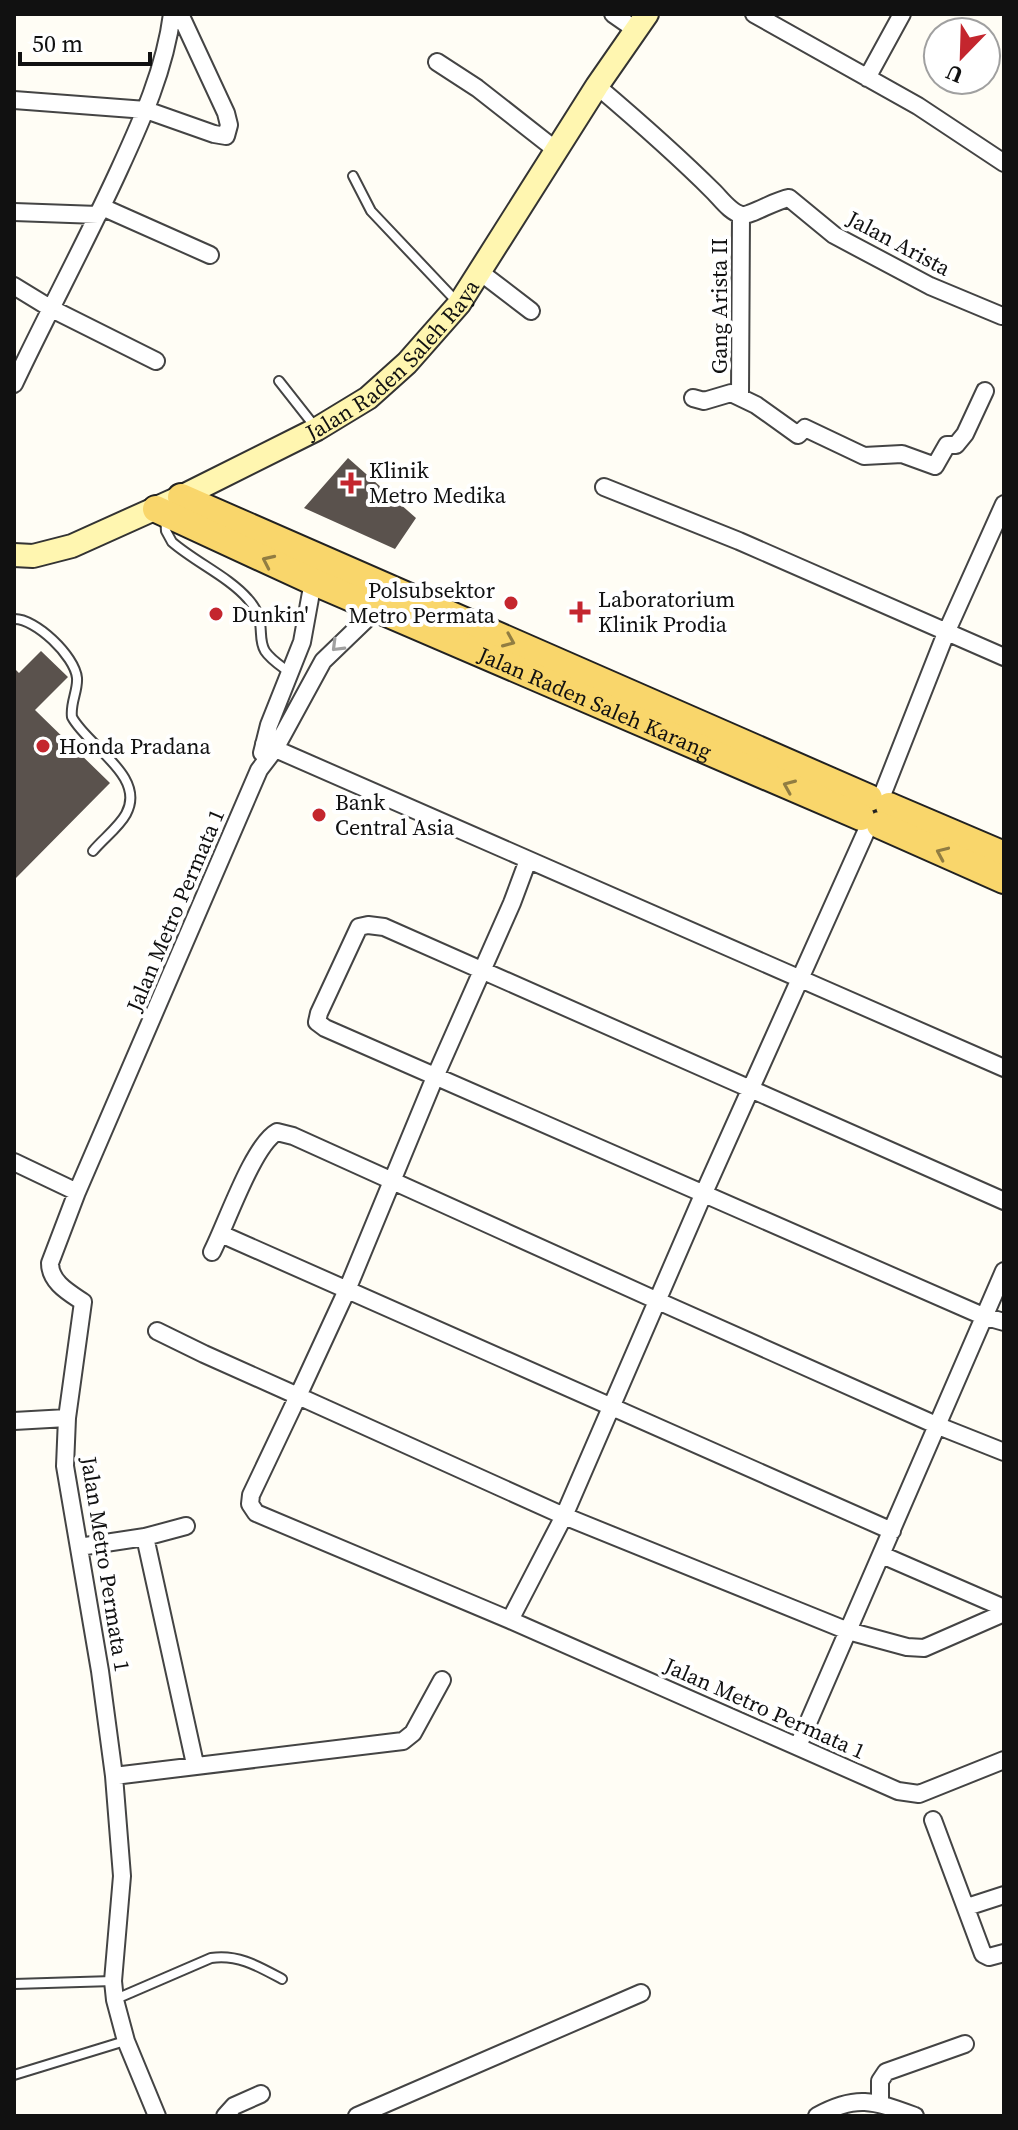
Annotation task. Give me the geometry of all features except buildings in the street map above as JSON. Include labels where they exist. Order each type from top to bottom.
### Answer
[{"type":"main road","name":"Jalan Raden Saleh Raya","points":[[14,555],[33,556],[72,546],[167,506],[317,429],[368,398],[407,363],[459,304],[597,86],[642,22]]},
{"type":"main road","name":"Jalan Raden Saleh Karang","points":[[167,506],[875,811],[1004,855]]},
{"type":"main road","name":"Jalan Raden Saleh Karang","points":[[875,811],[1004,880]]},
{"type":"street","points":[[14,384],[146,110],[169,37],[172,14]]},
{"type":"street","points":[[14,100],[146,110],[214,134],[222,136],[228,133],[226,113],[180,14]]},
{"type":"street","points":[[613,14],[642,22]]},
{"type":"street","points":[[754,14],[918,106],[1004,163]]},
{"type":"street","points":[[867,78],[902,14]]},
{"type":"street","points":[[437,62],[477,88],[556,150]]},
{"type":"street","points":[[597,86],[741,215]]},
{"type":"street","name":"Jalan Arista","points":[[741,215],[789,198],[834,235],[930,286],[1002,316]]},
{"type":"street","points":[[14,212],[100,211],[210,255]]},
{"type":"street","name":"Gang Arista II","points":[[740,397],[741,215]]},
{"type":"street","points":[[480,272],[531,311]]},
{"type":"street","points":[[14,286],[50,308],[156,361]]},
{"type":"street","points":[[693,398],[704,401],[731,393],[798,435],[805,428],[864,456],[902,454],[935,466],[947,445],[956,445],[965,434],[985,391]]},
{"type":"street","points":[[604,487],[739,541],[1004,657]]},
{"type":"street","points":[[510,1620],[564,1516],[875,811],[946,633],[1004,504]]},
{"type":"street","name":"Jalan Metro Permata 1","points":[[157,2116],[126,2041],[115,2000],[113,1981],[122,1876],[114,1776],[100,1671],[65,1466],[67,1418],[83,1302],[58,1284],[50,1272],[50,1263],[77,1192],[269,746],[302,642],[317,570]]},
{"type":"street","name":"Jalan Metro Permata 1","points":[[269,746],[323,661],[382,598]]},
{"type":"street","points":[[269,746],[1004,1068]]},
{"type":"street","name":"Jalan Metro Permata 1","points":[[528,860],[347,1290],[251,1495],[250,1504],[264,1517],[510,1620],[909,1794],[919,1794],[1004,1760]]},
{"type":"street","points":[[1004,1201],[384,927],[363,925],[357,930],[319,1013],[317,1022],[320,1025],[435,1077],[983,1316],[1004,1322]]},
{"type":"street","points":[[212,1252],[255,1159],[269,1137],[277,1132],[293,1136],[936,1425],[1004,1452]]},
{"type":"street","points":[[14,1162],[77,1192]]},
{"type":"street","points":[[221,1234],[892,1531]]},
{"type":"street","points":[[798,1746],[1004,1271]]},
{"type":"street","points":[[157,1331],[564,1516],[848,1631],[907,1647],[924,1648],[1004,1611]]},
{"type":"street","points":[[14,1421],[22,1418],[67,1418]]},
{"type":"street","points":[[79,1547],[145,1537],[186,1526]]},
{"type":"street","points":[[145,1537],[195,1764]]},
{"type":"street","points":[[882,1555],[1004,1611]]},
{"type":"street","points":[[114,1776],[403,1741],[413,1733],[442,1680]]},
{"type":"street","points":[[933,1820],[983,1954],[989,1957],[1004,1953]]},
{"type":"street","points":[[967,1907],[1004,1895]]},
{"type":"street","points":[[357,2116],[641,1993]]},
{"type":"street","points":[[880,2103],[880,2081],[886,2072],[965,2044]]},
{"type":"street","points":[[225,2116],[234,2106],[261,2094]]},
{"type":"street","points":[[817,2116],[861,2100],[880,2103],[915,2116]]},
{"type":"lane","points":[[353,176],[371,211],[459,304]]},
{"type":"lane","points":[[279,381],[317,429]]},
{"type":"lane","points":[[167,506],[166,531],[172,542],[246,596],[258,612],[263,628],[263,648],[272,660],[290,672]]},
{"type":"lane","points":[[14,619],[23,619],[38,626],[71,662],[77,676],[72,717],[122,774],[131,789],[128,812],[93,851]]},
{"type":"lane","points":[[115,2000],[211,1958],[226,1956],[255,1964],[282,1979]]},
{"type":"lane","points":[[14,1984],[113,1981]]},
{"type":"lane","points":[[14,2075],[126,2041]]},
{"type":"place","name":"Klinik Metro Medika","points":[[351,483]]},
{"type":"place","name":"Polsubsektor Metro Permata","points":[[511,603]]},
{"type":"place","name":"Laboratorium Klinik Prodia","points":[[580,612]]},
{"type":"place","name":"Dunkin'","points":[[216,614]]},
{"type":"place","name":"Honda Pradana","points":[[43,746]]},
{"type":"place","name":"Bank Central Asia","points":[[319,815]]}]
